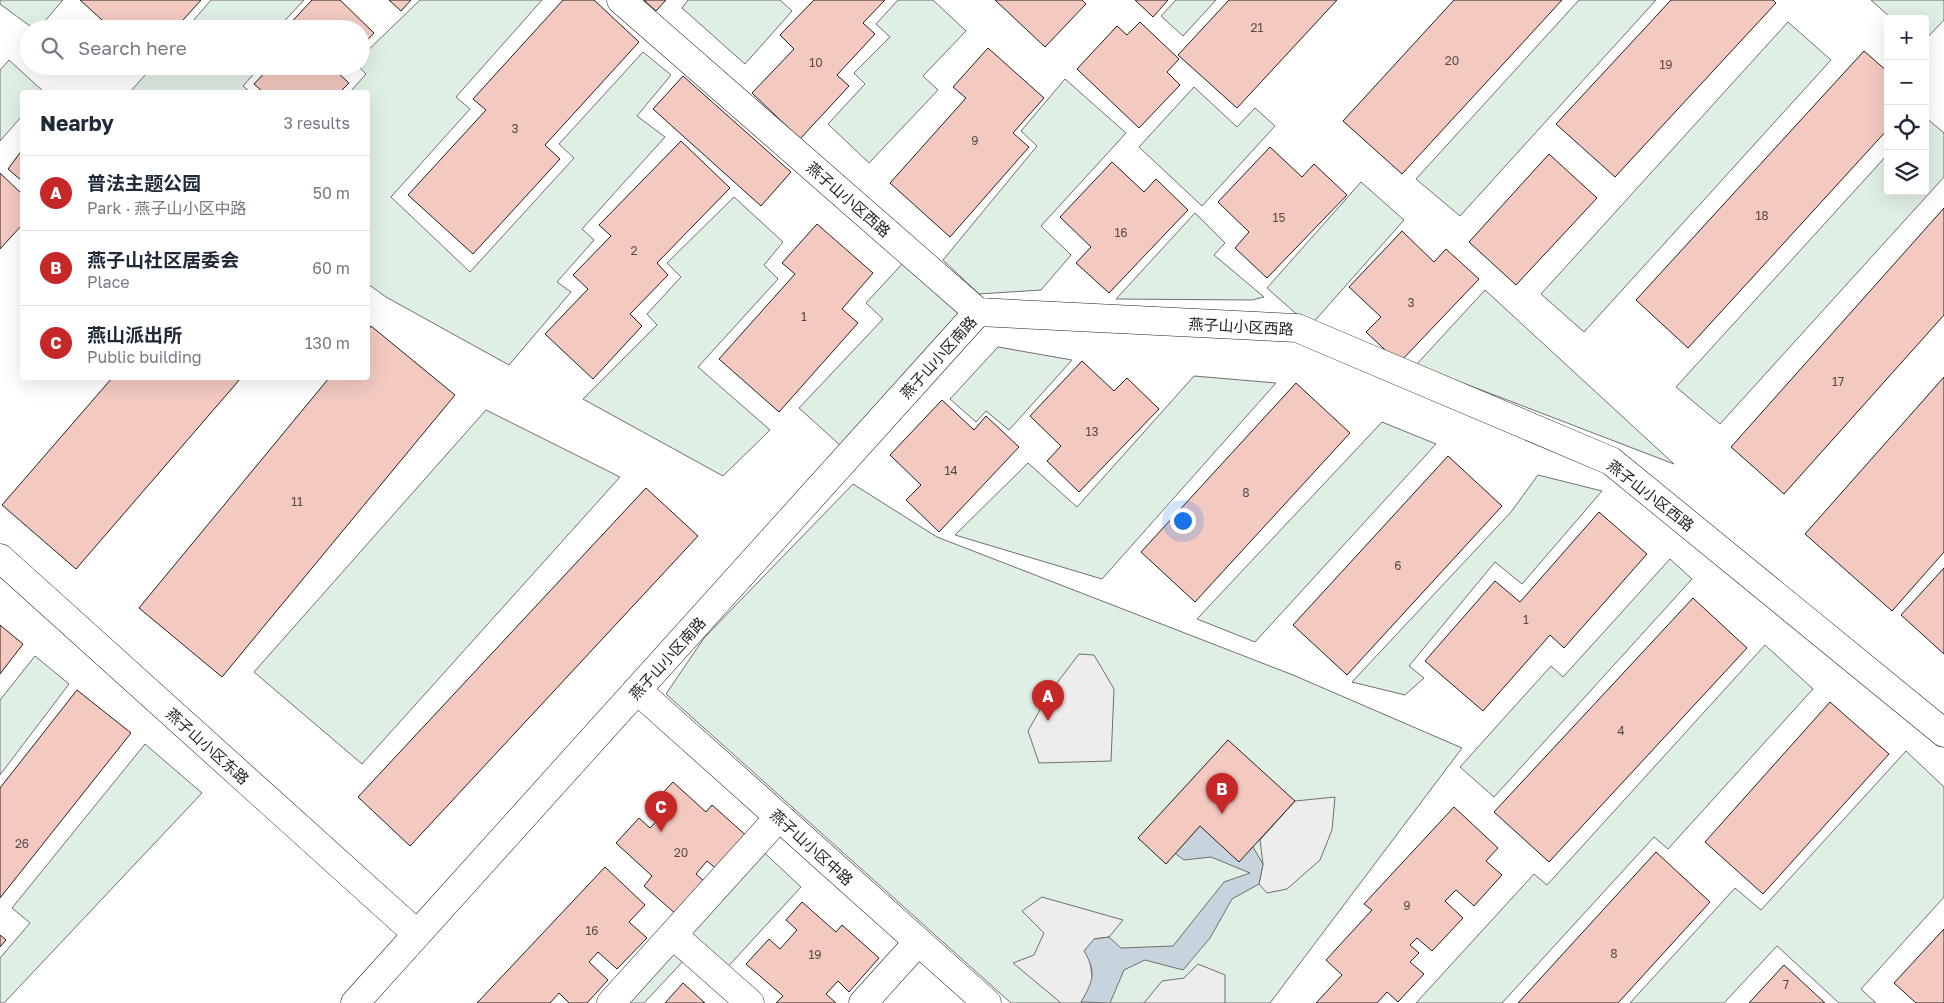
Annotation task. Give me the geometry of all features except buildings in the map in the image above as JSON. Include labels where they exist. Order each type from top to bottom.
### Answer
[{"type":"street","name":"燕子山小区西路","points":[[621,0],[978,312],[1297,328],[1611,462],[1944,733]]},
{"type":"street","name":"燕子山小区南路","points":[[355,1003],[978,312]]},
{"type":"street","name":"燕子山小区东路","points":[[0,558],[417,934]]},
{"type":"street","name":"燕子山小区中路","points":[[637,690],[986,1003]]},
{"type":"street","points":[[618,999],[779,817]]},
{"type":"street","points":[[673,935],[750,1003]]},
{"type":"street","points":[[863,1003],[918,942]]},
{"type":"green space","points":[[0,0],[63,0],[46,20],[22,20],[0,4]]},
{"type":"green space","points":[[211,0],[304,0],[285,20],[194,20]]},
{"type":"green space","points":[[420,0],[542,0],[456,97],[470,109],[391,197],[470,272],[574,158],[559,144],[643,52],[671,75],[637,116],[665,137],[582,229],[594,240],[557,282],[571,292],[509,365],[386,297],[370,285],[370,90],[352,90],[365,75],[370,75],[370,48]]},
{"type":"green space","points":[[688,0],[780,0],[792,11],[745,64],[682,8]]},
{"type":"green space","points":[[898,0],[933,0],[966,31],[923,76],[938,90],[869,163],[828,124],[865,84],[854,73],[890,37],[876,24]]},
{"type":"green space","points":[[1176,0],[1216,0],[1183,36],[1161,16]]},
{"type":"green space","points":[[1579,0],[1656,0],[1460,216],[1416,179]]},
{"type":"green space","points":[[1871,0],[1944,0],[1944,20],[1929,36],[1929,15],[1888,15]]},
{"type":"green space","points":[[1788,22],[1831,60],[1584,332],[1541,294]]},
{"type":"green space","points":[[9,60],[20,70],[20,75],[25,75],[42,90],[20,90],[20,118],[0,141],[0,70]]},
{"type":"green space","points":[[145,75],[253,75],[243,86],[248,90],[132,90]]},
{"type":"green space","points":[[1065,79],[1126,133],[1041,226],[1071,255],[1041,290],[979,294],[943,260],[1037,146],[1021,131]]},
{"type":"green space","points":[[1194,87],[1237,127],[1255,108],[1275,126],[1202,206],[1139,147]]},
{"type":"green space","points":[[1929,120],[1944,133],[1944,177],[1929,194]]},
{"type":"green space","points":[[1884,158],[1884,195],[1928,195],[1720,424],[1676,387]]},
{"type":"green space","points":[[1361,182],[1404,220],[1310,326],[1267,288]]},
{"type":"green space","points":[[734,197],[783,242],[764,265],[778,279],[698,367],[770,430],[723,476],[583,399],[657,325],[647,314],[681,277],[667,263]]},
{"type":"green space","points":[[1195,213],[1225,243],[1214,255],[1264,297],[1252,300],[1116,299]]},
{"type":"green space","points":[[904,262],[963,318],[842,447],[799,408],[883,319],[866,303]]},
{"type":"green space","points":[[1485,290],[1674,464],[1416,365]]},
{"type":"green space","points":[[998,347],[1072,360],[1009,430],[986,411],[976,422],[950,399]]},
{"type":"green space","points":[[1194,376],[1276,383],[1102,579],[955,535],[1028,463],[1077,507]]},
{"type":"green space","points":[[486,410],[620,477],[362,764],[254,672]]},
{"type":"green space","points":[[1382,422],[1436,444],[1255,642],[1197,619]]},
{"type":"green space","points":[[1538,475],[1602,491],[1522,584],[1495,562],[1409,666],[1424,678],[1405,695],[1352,682],[1511,512]]},
{"type":"green space","points":[[853,484],[937,537],[1293,675],[1462,748],[1270,1003],[1011,1003],[666,694],[704,638]]},
{"type":"green space","points":[[1670,559],[1692,579],[1494,797],[1460,767],[1551,666],[1563,677]]},
{"type":"green space","points":[[1765,645],[1813,689],[1668,849],[1654,837],[1502,1003],[1416,1003],[1534,874],[1547,885]]},
{"type":"green space","points":[[35,656],[69,684],[0,775],[0,700]]},
{"type":"green space","points":[[145,744],[202,793],[4,1003],[0,1003],[0,958],[30,923],[12,908]]},
{"type":"green space","points":[[1906,751],[1944,787],[1944,897],[1861,989],[1876,1003],[1839,1003],[1777,946],[1724,1003],[1630,1003],[1735,888],[1761,910]]},
{"type":"green space","points":[[756,845],[801,887],[713,983],[686,958],[644,1003],[611,1003]]},
{"type":"shaded area","points":[[1079,654],[1094,655],[1114,689],[1111,761],[1039,763],[1028,731],[1050,692]]},
{"type":"shaded area","points":[[1335,797],[1332,830],[1320,860],[1287,889],[1267,893],[1259,884],[1263,864],[1260,840],[1295,801]]},
{"type":"shaded area","points":[[1170,814],[1250,842],[1263,864],[1259,884],[1232,899],[1210,938],[1183,970],[1145,960],[1124,970],[1110,1003],[1081,1002],[1092,977],[1091,965],[1084,951],[1094,939],[1109,937],[1121,948],[1173,946],[1224,882],[1250,873],[1211,857],[1184,860],[1160,842]]},
{"type":"shaded area","points":[[1042,897],[1123,920],[1109,937],[1094,939],[1090,962],[1093,982],[1081,1003],[1061,1003],[1013,963],[1034,955],[1044,933],[1022,911]]},
{"type":"shaded area","points":[[1198,964],[1225,975],[1225,1003],[1144,1003],[1162,981],[1184,978]]},
{"type":"place","name":"普法主题公园","points":[[1048,721]]},
{"type":"place","name":"燕子山社区居委会","points":[[1222,814]]},
{"type":"place","name":"燕山派出所","points":[[661,832]]}]
